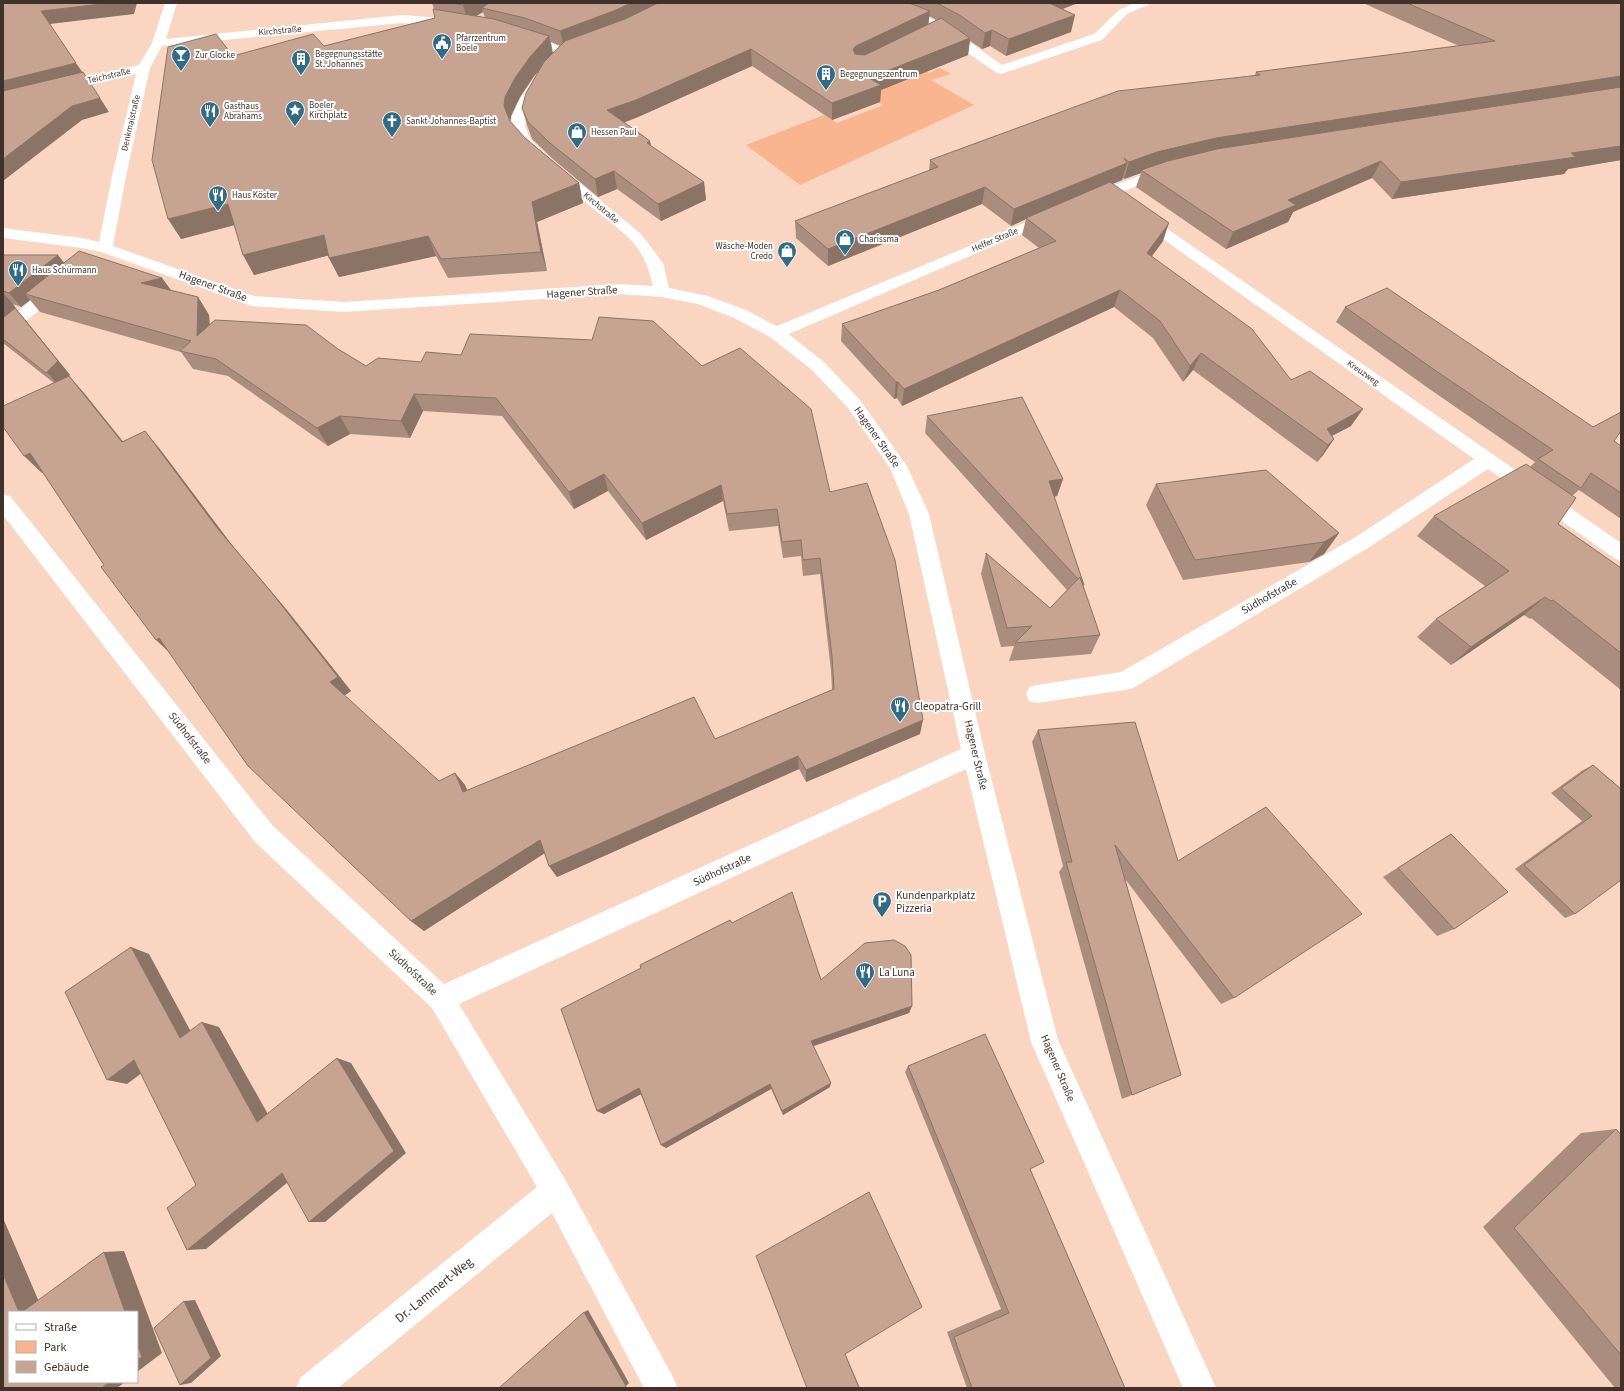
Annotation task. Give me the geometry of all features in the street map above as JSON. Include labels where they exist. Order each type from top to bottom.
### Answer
[{"type":"street","name":"Denkmalstraße","points":[[105,248],[119,176],[144,68],[158,43],[171,3]]},
{"type":"street","points":[[880,3],[929,21],[1001,70],[1098,37],[1123,12],[1144,3]]},
{"type":"street","name":"Kirchstraße","points":[[158,43],[405,14],[466,25]]},
{"type":"street","points":[[926,35],[940,28]]},
{"type":"street","name":"Kirchstraße","points":[[510,35],[570,51],[542,76],[522,109],[518,125],[521,134],[526,142],[548,164],[636,237],[655,263],[662,292]]},
{"type":"street","name":"Teichstraße","points":[[3,101],[144,68]]},
{"type":"street","points":[[1076,205],[1116,200],[1157,173],[1180,167]]},
{"type":"street","name":"Kreuzweg","points":[[1116,200],[1621,553]]},
{"type":"street","name":"Helfer Straße","points":[[776,333],[1062,211]]},
{"type":"street","name":"Hagener Straße","points":[[3,233],[82,243],[105,248],[252,301],[343,307],[620,290],[662,292],[702,300],[740,314],[776,333],[818,366],[854,404],[898,466],[920,514],[974,754],[1045,1042],[1200,1388]]},
{"type":"street","points":[[90,262],[105,248]]},
{"type":"street","points":[[3,331],[72,276]]},
{"type":"street","name":"Südhofstraße","points":[[1037,694],[1125,681],[1361,543],[1487,460]]},
{"type":"street","name":"Südhofstraße","points":[[3,501],[264,834],[441,999],[974,754]]},
{"type":"street","points":[[441,999],[556,1191],[662,1388]]},
{"type":"street","name":"Dr.-Lammert-Weg","points":[[312,1388],[556,1191]]},
{"type":"green space","points":[[900,54],[929,73],[940,68],[951,74],[931,80],[974,105],[800,185],[746,145],[824,115],[837,123],[883,105],[867,94]]},
{"type":"building","points":[[3,3],[110,3],[41,11],[76,63],[3,81]]},
{"type":"building","points":[[451,3],[466,3],[463,5]]},
{"type":"building","points":[[489,3],[631,3],[560,31],[525,18],[482,8]]},
{"type":"building","points":[[658,3],[909,3],[930,11],[856,46],[853,49],[855,54],[865,55],[941,18],[970,38],[869,78],[881,85],[832,103],[751,49],[636,100],[607,110],[650,141],[647,143],[704,182],[658,204],[614,171],[595,179],[550,143],[528,122],[522,108],[526,93],[544,62],[565,41],[625,19]]},
{"type":"building","points":[[937,3],[1049,3],[1075,15],[1009,39],[992,30],[985,33],[961,16]]},
{"type":"building","points":[[1407,3],[1621,3],[1621,76],[1216,138],[1157,152],[1129,162],[1124,158],[1127,163],[1014,209],[985,187],[828,249],[795,221],[938,167],[930,160],[1118,91],[1260,75],[1256,72],[1495,41]]},
{"type":"building","points":[[433,9],[494,19],[549,36],[530,57],[515,78],[505,97],[504,106],[510,121],[524,137],[579,183],[532,202],[541,252],[441,259],[428,236],[329,258],[324,235],[243,255],[228,204],[168,219],[152,160],[168,47],[216,34],[233,56],[313,34],[324,46],[435,18]]},
{"type":"building","points":[[83,72],[100,98],[72,106],[3,159],[3,91]]},
{"type":"building","points":[[1621,87],[1621,146],[1571,153],[1576,157],[1401,182],[1381,161],[1288,200],[1296,205],[1233,232],[1141,170],[1168,161],[1217,149]]},
{"type":"building","points":[[1110,182],[1169,223],[1147,253],[1252,329],[1291,380],[1310,371],[1363,409],[1327,429],[1334,439],[1328,445],[1201,353],[1190,366],[1160,321],[1120,290],[904,389],[842,324],[939,290],[1056,241],[1026,218]]},
{"type":"building","points":[[79,251],[162,278],[141,283],[198,297],[197,336],[215,320],[306,325],[338,349],[366,366],[378,358],[421,362],[426,352],[461,355],[470,334],[592,340],[599,317],[653,321],[702,366],[740,348],[811,409],[830,492],[867,483],[895,560],[923,720],[806,770],[798,756],[549,866],[540,840],[411,921],[248,766],[159,638],[156,640],[101,567],[104,565],[30,453],[24,456],[3,427],[3,406],[69,376],[122,442],[145,431],[218,529],[272,593],[338,677],[330,682],[439,781],[455,773],[463,792],[694,697],[715,739],[834,689],[832,656],[820,558],[803,560],[801,540],[782,542],[777,509],[727,514],[721,485],[642,523],[604,474],[569,492],[496,398],[414,394],[401,421],[340,416],[317,428],[216,359],[180,351],[191,341],[25,294]]},
{"type":"building","points":[[3,255],[58,255],[9,293],[3,291]]},
{"type":"building","points":[[1387,288],[1593,427],[1621,412],[1621,431],[1614,441],[1621,446],[1621,493],[1591,473],[1581,488],[1538,459],[1553,450],[1345,307]]},
{"type":"building","points":[[15,308],[58,361],[46,373],[3,339],[3,318]]},
{"type":"building","points":[[1022,397],[1063,479],[1049,481],[1084,585],[1080,577],[1078,579],[927,416]]},
{"type":"building","points":[[1526,464],[1576,498],[1558,524],[1621,568],[1621,653],[1553,600],[1551,601],[1545,597],[1471,647],[1436,619],[1509,571],[1434,516]]},
{"type":"building","points":[[1266,470],[1339,533],[1324,542],[1195,560],[1156,484]]},
{"type":"building","points":[[986,553],[1050,608],[1080,577],[1100,635],[1015,643],[1032,626],[1007,628]]},
{"type":"building","points":[[1135,722],[1178,861],[1266,807],[1362,914],[1234,998],[1115,845],[1181,1075],[1132,1095],[1066,862],[1072,862],[1038,730]]},
{"type":"building","points":[[1593,765],[1621,789],[1621,880],[1575,914],[1524,865],[1592,816],[1561,788]]},
{"type":"building","points":[[1451,834],[1508,892],[1454,929],[1398,868]]},
{"type":"building","points":[[792,892],[821,980],[865,943],[894,940],[905,946],[911,955],[912,1006],[811,1041],[831,1083],[782,1111],[770,1084],[661,1145],[639,1088],[597,1111],[561,1009],[641,968],[640,965],[730,920],[732,923]]},
{"type":"building","points":[[131,947],[180,1038],[202,1022],[257,1122],[337,1058],[394,1151],[309,1222],[282,1173],[187,1250],[167,1208],[196,1185],[134,1060],[107,1080],[65,992]]},
{"type":"building","points":[[985,1034],[1044,1162],[1030,1169],[1125,1388],[972,1388],[954,1337],[1009,1313],[908,1066]]},
{"type":"building","points":[[1616,1129],[1621,1135],[1621,1355],[1514,1228]]},
{"type":"building","points":[[869,1192],[922,1307],[845,1354],[859,1388],[807,1388],[756,1256]]},
{"type":"building","points":[[104,1252],[125,1311],[23,1311]]},
{"type":"building","points":[[3,1274],[19,1311],[8,1311],[8,1383],[108,1383],[102,1388],[3,1388]]},
{"type":"building","points":[[184,1301],[211,1358],[180,1385],[154,1328]]},
{"type":"building","points":[[584,1312],[626,1386],[624,1388],[499,1388]]},
{"type":"building","points":[[138,1347],[142,1357],[138,1359]]},
{"type":"place","name":"Pfarrzentrum Boele","points":[[442,60]]},
{"type":"place","name":"Zur Glocke","points":[[181,72]]},
{"type":"place","name":"Begegnungsstätte St. Johannes","points":[[301,76]]},
{"type":"place","name":"Begegnungszentrum","points":[[826,91]]},
{"type":"place","name":"Boeler Kirchplatz","points":[[295,127]]},
{"type":"place","name":"Gasthaus Abrahams","points":[[210,128]]},
{"type":"place","name":"Sankt-Johannes-Baptist","points":[[392,138]]},
{"type":"place","name":"Hessen Paul","points":[[577,149]]},
{"type":"place","name":"Haus Köster","points":[[218,212]]},
{"type":"place","name":"Charissma","points":[[845,256]]},
{"type":"place","name":"Wäsche-Moden Credo","points":[[787,268]]},
{"type":"place","name":"Haus Schürmann","points":[[18,287]]},
{"type":"place","name":"Cleopatra-Grill","points":[[900,723]]},
{"type":"place","name":"Kundenparkplatz Pizzeria","points":[[882,918]]},
{"type":"place","name":"La Luna","points":[[865,989]]}]
